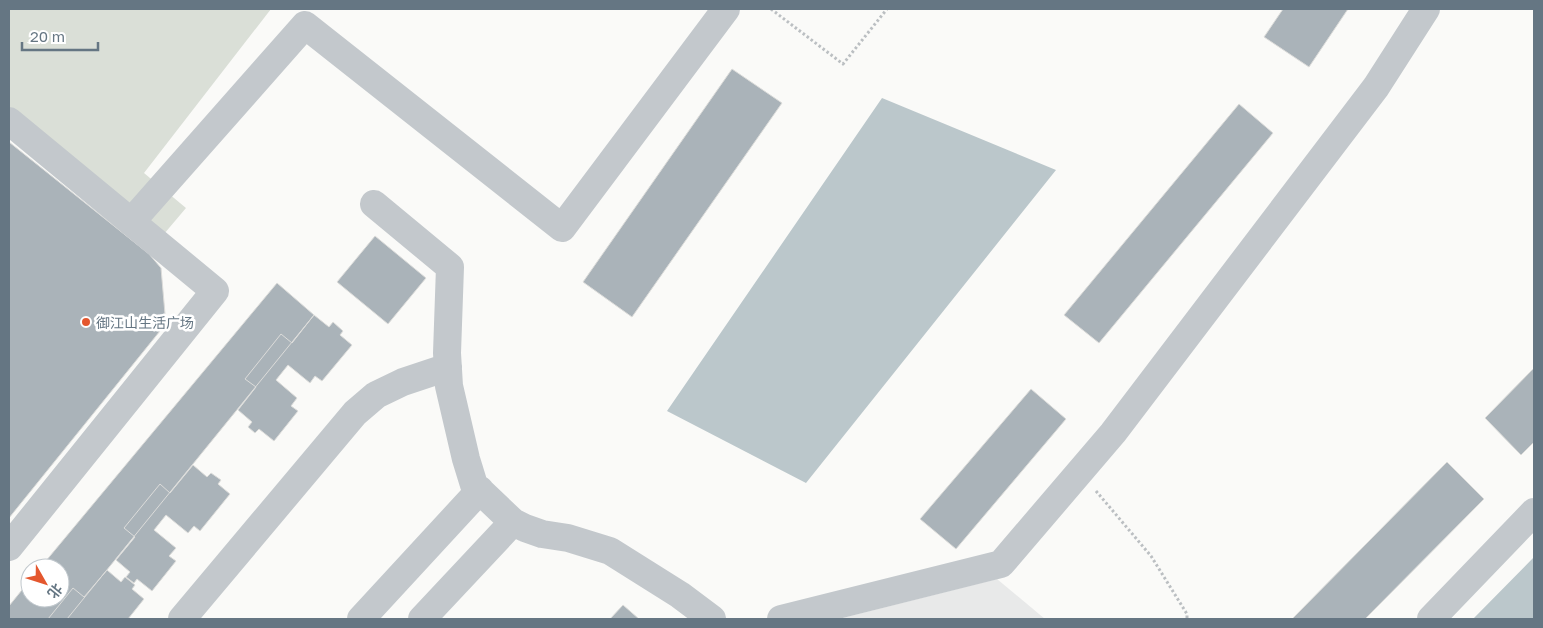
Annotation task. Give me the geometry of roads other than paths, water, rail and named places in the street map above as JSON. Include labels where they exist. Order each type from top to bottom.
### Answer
[{"type":"lane","points":[[131,222],[305,25],[562,228],[726,9]]},
{"type":"lane","points":[[781,619],[1001,564],[1113,433],[1376,87],[1426,9]]},
{"type":"lane","points":[[9,121],[215,292],[9,547]]},
{"type":"lane","points":[[374,204],[450,267],[449,386],[474,485],[513,522],[542,534],[568,538],[610,551],[680,595],[712,619]]},
{"type":"lane","points":[[182,619],[355,413],[376,395],[403,382],[448,367]]},
{"type":"lane","points":[[361,619],[480,490]]},
{"type":"lane","points":[[1431,619],[1534,512]]},
{"type":"lane","points":[[422,619],[513,522]]},
{"type":"place","name":"御江山生活广场","points":[[86,322]]}]
